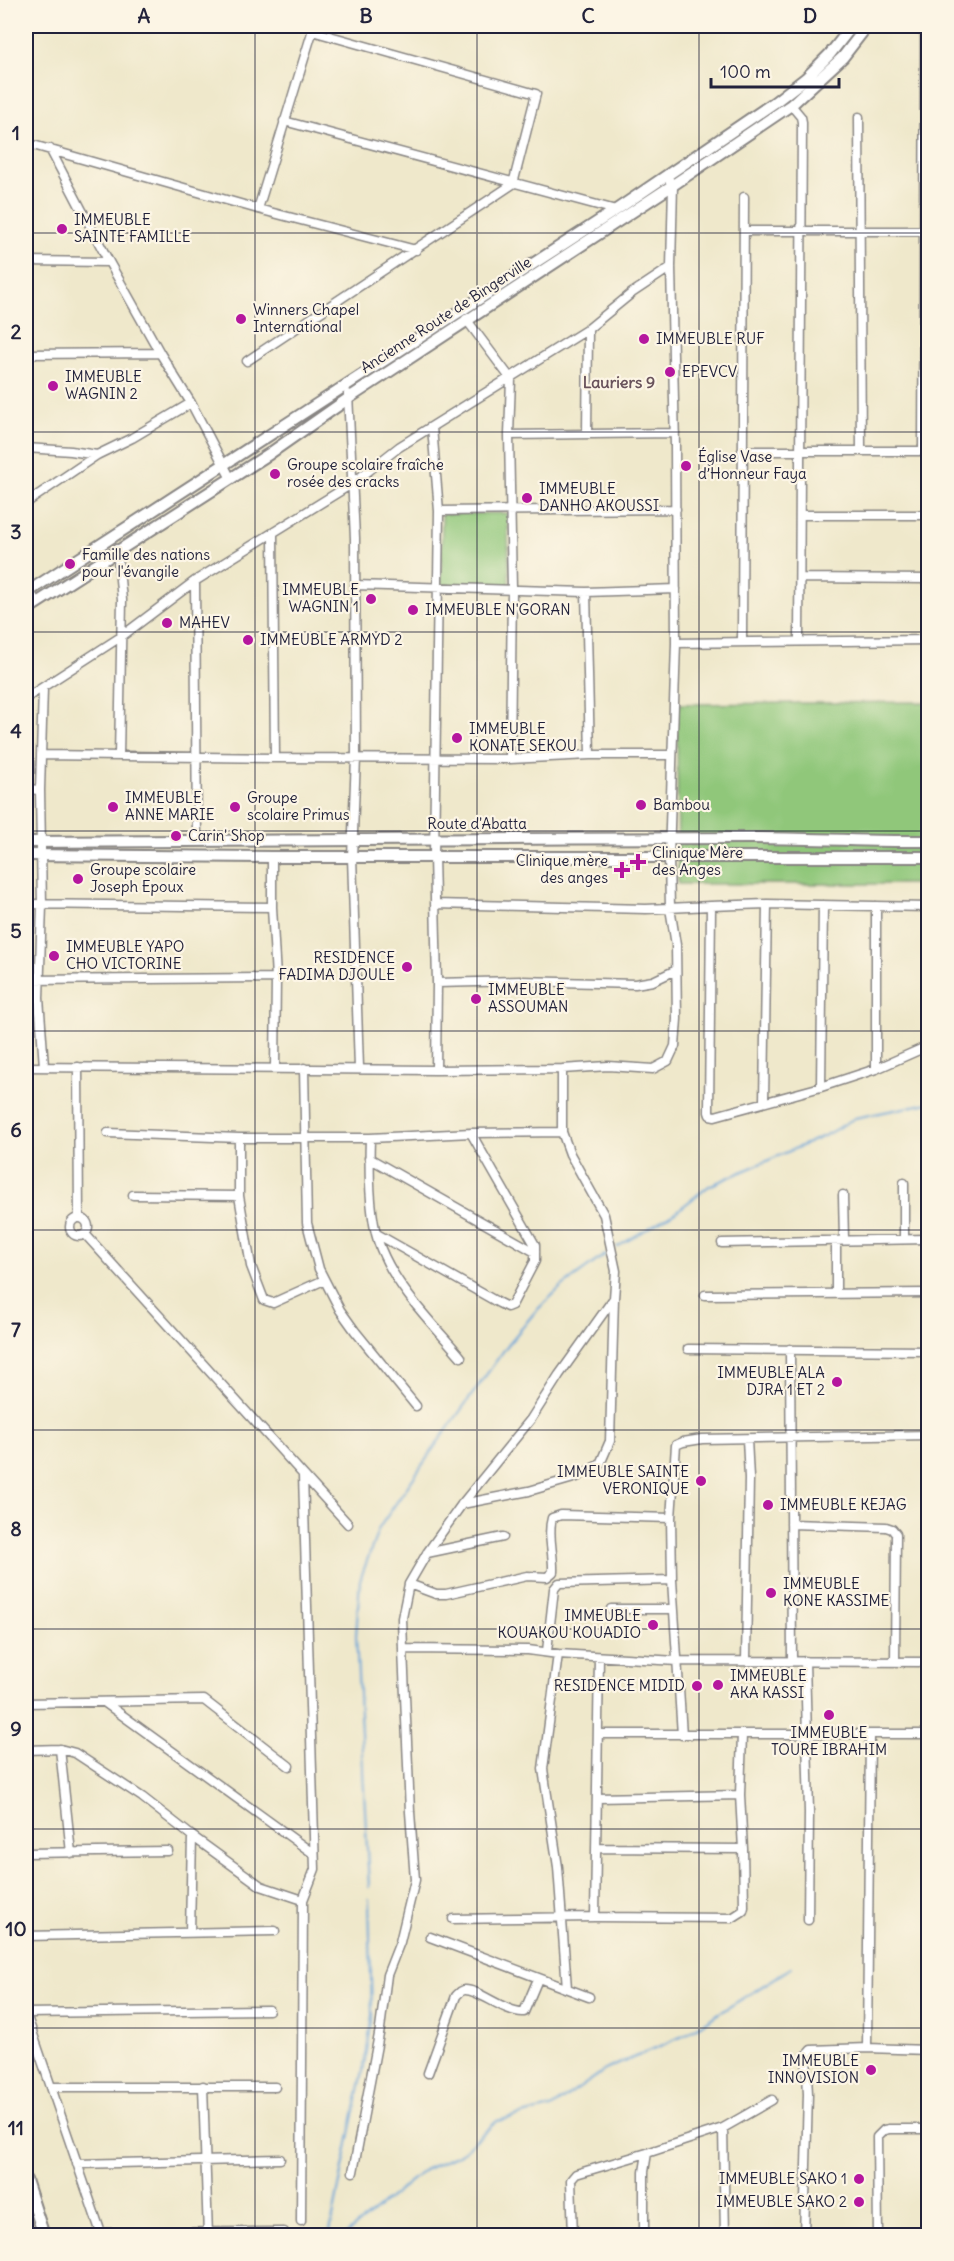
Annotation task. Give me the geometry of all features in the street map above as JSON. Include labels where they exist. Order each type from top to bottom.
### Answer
[{"type":"street","name":"Ancienne Route de Bingerville","points":[[27,590],[224,466],[616,210],[775,102],[806,78],[830,54],[852,26]]},
{"type":"street","name":"Ancienne Route de Bingerville","points":[[26,610],[117,549],[269,454],[349,398],[791,105],[843,57],[867,26]]},
{"type":"street","points":[[247,361],[513,184],[536,94],[313,28],[258,209]]},
{"type":"street","points":[[742,451],[926,451],[924,231],[927,30],[900,29]]},
{"type":"street","points":[[791,105],[801,117],[799,641]]},
{"type":"street","points":[[859,117],[861,451]]},
{"type":"street","points":[[284,121],[616,210]]},
{"type":"street","points":[[26,144],[258,209],[416,250]]},
{"type":"street","points":[[50,149],[109,262],[191,403],[230,477]]},
{"type":"street","points":[[26,1067],[436,1070],[608,1065],[653,1069],[668,1061],[675,1046],[677,1028],[676,945],[670,908],[669,857],[676,643],[676,509],[671,267],[673,185],[666,176]]},
{"type":"street","points":[[742,641],[744,197]]},
{"type":"street","points":[[744,231],[924,231]]},
{"type":"street","points":[[26,261],[109,262]]},
{"type":"street","points":[[26,698],[122,636],[195,581],[353,483],[399,447],[588,329],[632,293],[671,267]]},
{"type":"street","points":[[466,320],[511,379],[509,435],[512,589],[510,759]]},
{"type":"street","points":[[587,434],[588,329]]},
{"type":"street","points":[[26,354],[160,353]]},
{"type":"street","points":[[347,385],[353,483],[355,585],[356,758],[352,857],[359,1068]]},
{"type":"street","points":[[26,504],[97,455],[132,438],[191,403]]},
{"type":"street","points":[[432,427],[439,511],[436,586],[434,840],[436,1070]]},
{"type":"street","points":[[509,435],[675,433]]},
{"type":"street","points":[[26,448],[97,455]]},
{"type":"street","points":[[439,511],[676,509]]},
{"type":"street","points":[[800,515],[928,515]]},
{"type":"street","points":[[273,534],[275,758]]},
{"type":"street","points":[[117,549],[122,600],[119,756]]},
{"type":"street","points":[[800,578],[928,579]]},
{"type":"street","points":[[195,581],[198,840]]},
{"type":"street","points":[[355,585],[586,592],[676,589]]},
{"type":"street","points":[[27,590],[37,603]]},
{"type":"street","points":[[586,592],[590,755]]},
{"type":"street","points":[[676,643],[928,640]]},
{"type":"street","points":[[43,688],[40,789],[42,905],[39,979],[44,1066]]},
{"type":"street","points":[[42,755],[197,759],[510,759],[590,755],[672,755]]},
{"type":"street","points":[[26,789],[40,789]]},
{"type":"street","name":"Route d'Abatta","points":[[26,842],[352,838],[928,841]]},
{"type":"street","points":[[26,855],[928,857]]},
{"type":"street","points":[[272,857],[276,978],[275,1068]]},
{"type":"street","points":[[26,904],[272,906]]},
{"type":"street","points":[[435,904],[670,908],[767,904],[928,906]]},
{"type":"street","points":[[764,1102],[767,904]]},
{"type":"street","points":[[821,1087],[823,905]]},
{"type":"street","points":[[711,906],[709,1112],[711,1115],[715,1116],[821,1087],[876,1069],[928,1046]]},
{"type":"street","points":[[876,906],[876,1069]]},
{"type":"street","points":[[437,983],[520,981],[635,984],[653,981],[676,970]]},
{"type":"street","points":[[26,980],[276,978]]},
{"type":"street","points":[[78,1066],[79,1218]]},
{"type":"street","points":[[304,1068],[308,1223],[319,1269],[355,1331],[416,1407]]},
{"type":"street","points":[[462,1504],[529,1491],[577,1478],[600,1464],[610,1441],[616,1271],[604,1215],[570,1154],[562,1132],[562,1068]]},
{"type":"street","points":[[108,1133],[239,1138],[370,1138],[471,1132],[562,1132]]},
{"type":"street","points":[[377,1234],[507,1307],[512,1305],[535,1261],[535,1252],[531,1237],[471,1132]]},
{"type":"street","points":[[239,1138],[239,1196],[251,1266],[264,1300],[273,1303],[324,1280]]},
{"type":"street","points":[[370,1138],[371,1204],[380,1247],[402,1288],[461,1357]]},
{"type":"street","points":[[369,1158],[535,1252]]},
{"type":"street","points":[[904,1183],[904,1239]]},
{"type":"street","points":[[133,1195],[239,1196]]},
{"type":"street","points":[[836,1293],[843,1195]]},
{"type":"street","points":[[79,1218],[71,1222],[70,1231],[77,1236],[85,1234]]},
{"type":"street","points":[[79,1218],[88,1225],[85,1234]]},
{"type":"street","points":[[85,1234],[348,1524]]},
{"type":"street","points":[[722,1243],[928,1239]]},
{"type":"street","points":[[705,1295],[928,1293]]},
{"type":"street","points":[[353,2172],[380,2029],[387,1975],[400,1942],[415,1880],[402,1618],[409,1584],[427,1553],[462,1504],[531,1419],[614,1298]]},
{"type":"street","points":[[688,1349],[928,1351]]},
{"type":"street","points":[[790,1349],[792,1661]]},
{"type":"street","points":[[682,1735],[672,1580],[671,1518],[676,1446],[683,1442],[702,1439],[928,1434]]},
{"type":"street","points":[[746,1661],[749,1478],[747,1439]]},
{"type":"street","points":[[301,2221],[303,1900],[315,1869],[303,1475]]},
{"type":"street","points":[[409,1584],[436,1594],[446,1594],[527,1575],[547,1577],[553,1572],[554,1561],[550,1527],[552,1518],[561,1515],[671,1518]]},
{"type":"street","points":[[791,1524],[886,1527],[892,1529],[896,1534],[895,1662]]},
{"type":"street","points":[[427,1553],[503,1537]]},
{"type":"street","points":[[547,1652],[554,1589],[559,1583],[672,1580]]},
{"type":"street","points":[[792,1583],[837,1583]]},
{"type":"street","points":[[612,1609],[673,1610]]},
{"type":"street","points":[[403,1649],[528,1650],[677,1661],[928,1662]]},
{"type":"street","points":[[558,1653],[543,1769],[558,1867],[567,1988]]},
{"type":"street","points":[[595,1917],[599,1657]]},
{"type":"street","points":[[806,1661],[808,1920]]},
{"type":"street","points":[[26,1703],[204,1700],[289,1766]]},
{"type":"street","points":[[103,1702],[314,1854]]},
{"type":"street","points":[[598,1734],[928,1734]]},
{"type":"street","points":[[453,1919],[732,1918],[738,1916],[744,1907],[740,1795],[742,1734]]},
{"type":"street","points":[[867,2048],[870,1734]]},
{"type":"street","points":[[26,1750],[60,1749],[75,1753],[142,1797],[261,1886],[303,1900]]},
{"type":"street","points":[[60,1749],[71,1852]]},
{"type":"street","points":[[598,1798],[740,1795]]},
{"type":"street","points":[[189,1932],[192,1836]]},
{"type":"street","points":[[597,1848],[743,1849]]},
{"type":"street","points":[[26,1853],[168,1851]]},
{"type":"street","points":[[26,1936],[274,1930]]},
{"type":"street","points":[[430,1937],[589,1997]]},
{"type":"street","points":[[428,2073],[456,1995],[467,1990],[519,2013],[524,2012],[538,1979]]},
{"type":"street","points":[[269,2010],[26,2013],[102,2234],[208,2235],[284,2232]]},
{"type":"street","points":[[804,2235],[808,2094],[806,2056],[811,2050],[867,2048],[928,2050]]},
{"type":"street","points":[[203,2086],[208,2235]]},
{"type":"street","points":[[51,2087],[275,2086]]},
{"type":"street","points":[[573,2235],[572,2181],[576,2174],[723,2128],[772,2100]]},
{"type":"street","points":[[723,2128],[725,2235]]},
{"type":"street","points":[[878,2235],[877,2137],[884,2130],[889,2129],[928,2129]]},
{"type":"street","points":[[644,2235],[644,2172],[647,2153]]},
{"type":"street","points":[[77,2164],[280,2158]]},
{"type":"street","points":[[26,2180],[44,2235]]},
{"type":"street","points":[[26,2204],[36,2235]]},
{"type":"green space","points":[[508,513],[509,589],[441,585],[442,514]]},
{"type":"green space","points":[[928,702],[928,884],[678,884],[677,704]]},
{"type":"waterway","points":[[617,1247],[677,1211],[709,1186],[824,1136],[855,1118],[928,1103]]},
{"type":"waterway","points":[[369,1887],[356,1636],[360,1580],[379,1528],[507,1346],[535,1312],[561,1287],[606,1254]]},
{"type":"waterway","points":[[329,2236],[367,2051],[372,2015],[369,1899]]},
{"type":"waterway","points":[[344,2236],[424,2170],[460,2154],[497,2121],[551,2108],[605,2070],[683,2036],[791,1968]]},
{"type":"place","name":"IMMEUBLE SAINTE FAMILLE","points":[[62,229]]},
{"type":"place","name":"Winners Chapel International","points":[[241,319]]},
{"type":"place","name":"IMMEUBLE RUF","points":[[644,339]]},
{"type":"place","name":"EPEVCV","points":[[670,372]]},
{"type":"place","name":"IMMEUBLE WAGNIN 2","points":[[53,386]]},
{"type":"place","name":"Église Vase d’Honneur Faya","points":[[686,466]]},
{"type":"place","name":"Groupe scolaire fraîche rosée des cracks","points":[[275,474]]},
{"type":"place","name":"IMMEUBLE DANHO AKOUSSI","points":[[527,498]]},
{"type":"place","name":"Famille des nations pour l'évangile","points":[[70,564]]},
{"type":"place","name":"IMMEUBLE WAGNIN 1","points":[[371,599]]},
{"type":"place","name":"IMMEUBLE N'GORAN","points":[[413,610]]},
{"type":"place","name":"MAHEV","points":[[167,623]]},
{"type":"place","name":"IMMEUBLE ARMYD 2","points":[[248,640]]},
{"type":"place","name":"IMMEUBLE KONATE SEKOU","points":[[457,738]]},
{"type":"place","name":"Bambou","points":[[641,805]]},
{"type":"place","name":"IMMEUBLE ANNE MARIE","points":[[113,807]]},
{"type":"place","name":"Groupe scolaire Primus","points":[[235,807]]},
{"type":"place","name":"Carin' Shop","points":[[176,836]]},
{"type":"place","name":"Clinique Mère des Anges","points":[[638,862]]},
{"type":"place","name":"Clinique mère des anges","points":[[622,870]]},
{"type":"place","name":"Groupe scolaire Joseph Epoux","points":[[78,879]]},
{"type":"place","name":"IMMEUBLE YAPO CHO VICTORINE","points":[[54,956]]},
{"type":"place","name":"RESIDENCE FADIMA DJOULE","points":[[407,967]]},
{"type":"place","name":"IMMEUBLE ASSOUMAN","points":[[476,999]]},
{"type":"place","name":"IMMEUBLE ALA DJRA 1 ET 2","points":[[837,1382]]},
{"type":"place","name":"IMMEUBLE SAINTE VERONIQUE","points":[[701,1481]]},
{"type":"place","name":"IMMEUBLE KEJAG","points":[[768,1505]]},
{"type":"place","name":"IMMEUBLE KONE KASSIME","points":[[771,1593]]},
{"type":"place","name":"IMMEUBLE KOUAKOU KOUADIO","points":[[653,1625]]},
{"type":"place","name":"IMMEUBLE AKA KASSI","points":[[718,1685]]},
{"type":"place","name":"RESIDENCE MIDID","points":[[697,1686]]},
{"type":"place","name":"IMMEUBLE TOURE IBRAHIM","points":[[829,1715]]},
{"type":"place","name":"IMMEUBLE INNOVISION","points":[[871,2070]]},
{"type":"place","name":"IMMEUBLE SAKO 1","points":[[859,2179]]},
{"type":"place","name":"IMMEUBLE SAKO 2","points":[[859,2202]]},
{"type":"district","name":"Lauriers 9","points":[[619,382]]}]
